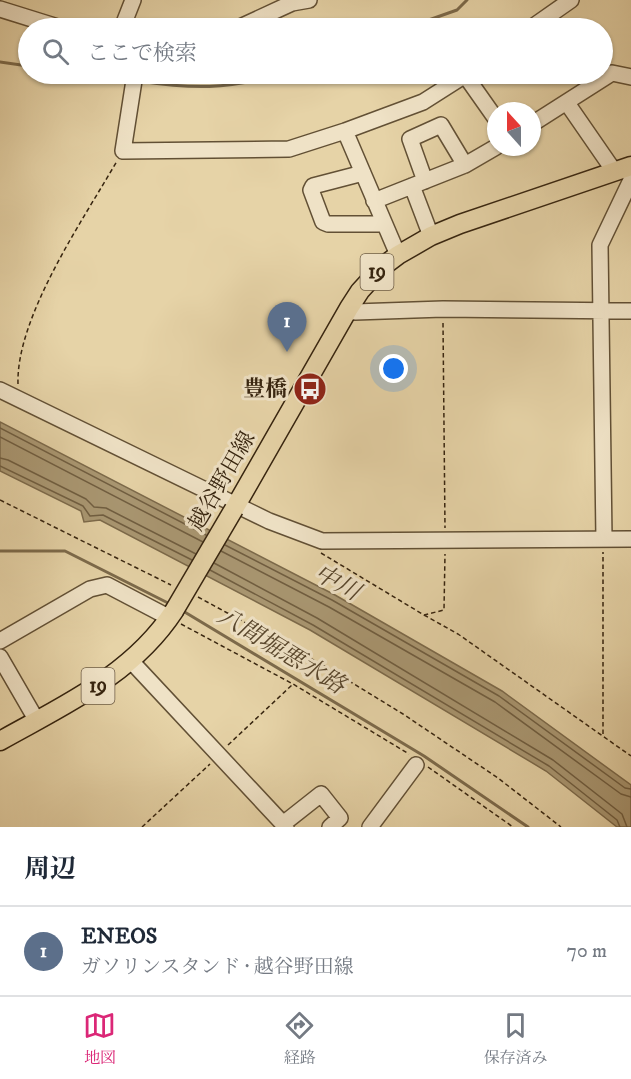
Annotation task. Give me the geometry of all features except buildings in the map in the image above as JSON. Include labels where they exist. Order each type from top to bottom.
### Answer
[{"type":"main road","name":"越谷野田線","points":[[1,738],[101,685],[131,661],[172,615],[349,308],[370,280],[398,255],[431,236],[627,167]]},
{"type":"street","points":[[126,18],[133,0]]},
{"type":"street","points":[[260,18],[292,3],[309,0]]},
{"type":"street","points":[[545,18],[571,0]]},
{"type":"street","points":[[0,9],[29,18]]},
{"type":"street","points":[[613,73],[631,77]]},
{"type":"street","points":[[133,84],[123,151],[289,148],[345,132],[423,102],[451,84]]},
{"type":"street","points":[[473,84],[487,105]]},
{"type":"street","points":[[541,119],[596,84]]},
{"type":"street","points":[[567,103],[627,167]]},
{"type":"street","points":[[431,236],[410,139],[441,125],[465,165]]},
{"type":"street","points":[[345,132],[398,255]]},
{"type":"street","points":[[374,201],[465,165],[487,152]]},
{"type":"street","points":[[363,173],[313,186],[311,190],[323,222],[328,224],[384,224]]},
{"type":"street","points":[[603,539],[600,246],[631,180]]},
{"type":"street","points":[[349,308],[355,312],[443,309],[631,311]]},
{"type":"street","points":[[0,390],[235,507],[322,541],[445,538],[631,539]]},
{"type":"street","points":[[0,641],[90,589],[107,585],[172,615]]},
{"type":"street","points":[[0,657],[36,721]]},
{"type":"street","points":[[131,661],[285,826],[321,794],[340,818],[330,827]]},
{"type":"street","points":[[370,827],[418,762]]},
{"type":"path","points":[[18,387],[17,367],[41,293],[123,151]]},
{"type":"path","points":[[424,615],[444,610],[443,309]]},
{"type":"path","points":[[0,500],[180,589]]},
{"type":"path","points":[[603,539],[603,735]]},
{"type":"path","points":[[320,553],[458,634],[631,756]]},
{"type":"path","points":[[190,593],[323,665],[403,714],[498,778],[561,827]]},
{"type":"path","points":[[172,615],[293,684],[418,762],[513,827]]},
{"type":"water","points":[[0,422],[335,595],[502,691],[631,785],[631,827],[617,827],[546,771],[310,630],[100,520],[84,522],[81,511],[0,471]]},
{"type":"waterway","points":[[434,18],[457,10],[467,0]]},
{"type":"waterway","points":[[0,62],[18,65]]},
{"type":"waterway","points":[[161,84],[193,87],[234,84]]},
{"type":"waterway","name":"八間堀悪水路","points":[[0,551],[65,551],[172,605]]},
{"type":"waterway","name":"八間堀悪水路","points":[[183,611],[424,756],[528,827]]},
{"type":"place","name":"ENEOS","points":[[287,352]]},
{"type":"place","name":"豊橋","points":[[310,389]]},
{"type":"water label","name":"中川","points":[[337,583]]}]
